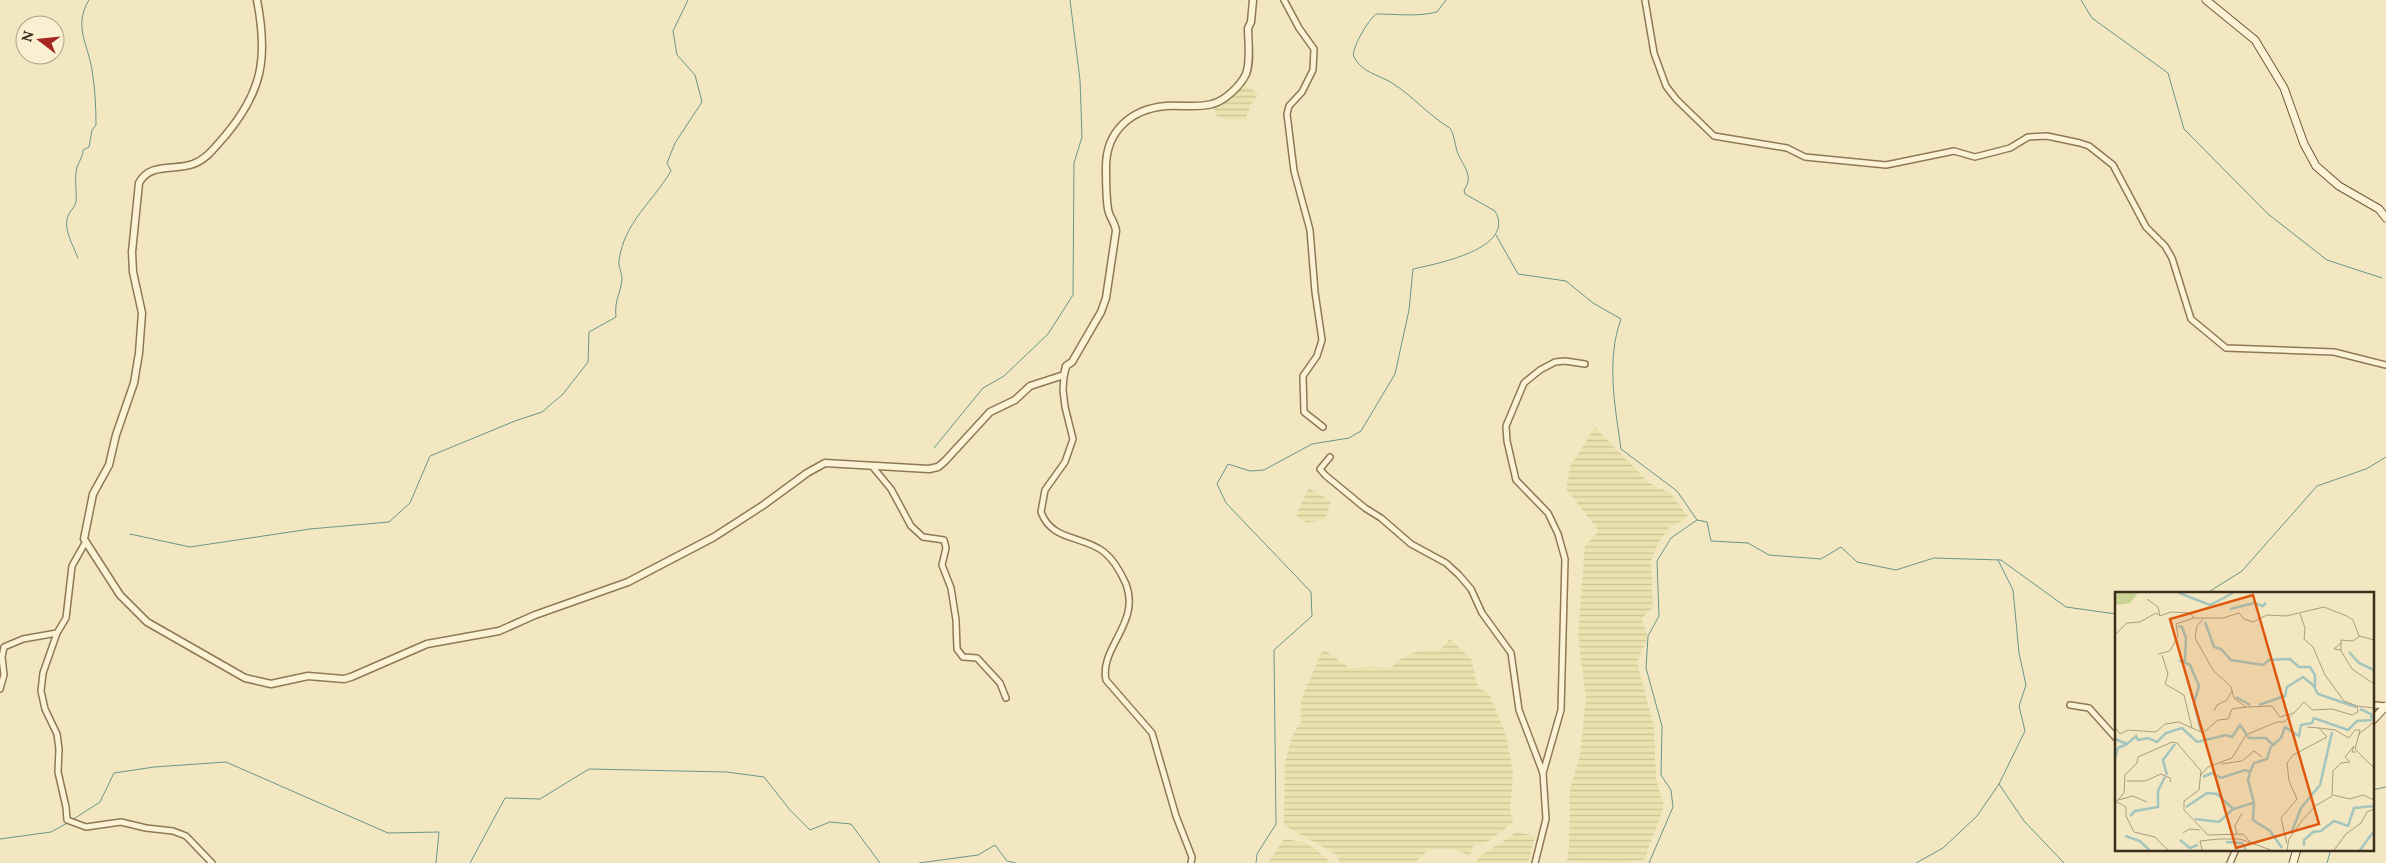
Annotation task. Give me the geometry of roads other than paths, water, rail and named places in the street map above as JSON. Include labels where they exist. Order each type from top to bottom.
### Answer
[{"type":"main road","points":[[2206,0],[2255,40],[2284,88],[2304,144],[2316,166],[2323,174],[2378,209],[2386,218]]},
{"type":"main road","points":[[2374,719],[2386,706]]},
{"type":"main road","points":[[2292,863],[2296,850]]},
{"type":"street","points":[[257,0],[264,49],[259,76],[245,110],[205,158],[182,168],[155,169],[144,174],[139,183],[132,252],[133,272],[142,313],[139,353],[134,383],[116,435],[109,466],[93,494],[84,531],[85,543],[120,595],[147,622],[245,678],[271,684],[308,676],[344,679],[410,654],[427,644],[499,631],[535,615],[628,582],[714,537],[818,466],[825,464],[929,469],[938,467],[953,454],[975,426],[990,412],[1015,400],[1030,386],[1064,375]]},
{"type":"street","points":[[1191,863],[1192,857],[1176,816],[1152,732],[1106,680],[1105,669],[1108,658],[1126,620],[1128,595],[1126,584],[1111,559],[1103,551],[1061,536],[1048,525],[1041,512],[1045,490],[1065,462],[1073,439],[1064,398],[1066,366],[1072,362],[1101,312],[1108,291],[1116,231],[1115,223],[1108,211],[1106,166],[1110,146],[1119,127],[1125,120],[1151,109],[1165,106],[1215,104],[1236,87],[1246,73],[1248,28],[1251,22],[1253,0]]},
{"type":"street","points":[[1284,0],[1299,28],[1314,49],[1313,70],[1302,92],[1290,106],[1287,114],[1294,171],[1310,230],[1315,292],[1322,340],[1317,356],[1303,376],[1304,412],[1323,427]]},
{"type":"street","points":[[1645,0],[1654,53],[1666,86],[1676,100],[1714,136],[1787,148],[1805,157],[1886,165],[1954,151],[1975,157],[2010,148],[2028,137],[2047,136],[2089,146],[2113,165],[2146,227],[2165,246],[2172,258],[2192,319],[2226,348],[2334,352],[2386,365]]},
{"type":"street","points":[[1543,774],[1561,710],[1565,559],[1558,534],[1548,513],[1516,480],[1506,441],[1506,426],[1524,383],[1540,370],[1555,362],[1564,361],[1585,364]]},
{"type":"street","points":[[1330,457],[1320,469],[1325,475],[1421,552],[1446,563],[1472,588],[1482,613],[1511,653],[1519,710],[1543,774],[1546,820],[1535,863]]},
{"type":"street","points":[[872,466],[891,489],[911,526],[923,537],[944,540],[946,548],[942,565],[951,588],[956,620],[956,650],[963,657],[977,658],[1000,683],[1006,698]]},
{"type":"street","points":[[85,543],[72,566],[66,618],[56,633],[43,673],[41,691],[45,709],[57,734],[60,749],[58,772],[67,820],[86,827],[121,822],[146,828],[173,831],[186,836],[212,863]]},
{"type":"street","points":[[0,689],[4,675],[2,657],[4,647],[22,639],[56,633]]},
{"type":"street","points":[[2070,705],[2089,708],[2115,737]]},
{"type":"street","points":[[2374,706],[2386,706]]},
{"type":"street","points":[[2230,863],[2236,850]]},
{"type":"waterway","points":[[78,258],[69,237],[67,221],[76,202],[77,167],[83,150],[89,147],[92,130],[96,125],[93,77],[82,27],[84,9],[89,0]]},
{"type":"waterway","points":[[130,534],[190,547],[310,529],[389,522],[410,503],[430,456],[542,412],[563,394],[588,362],[589,332],[616,317],[616,306],[622,279],[619,265],[622,246],[633,223],[671,171],[667,163],[675,143],[702,102],[695,75],[677,55],[673,31],[688,0]]},
{"type":"waterway","points":[[934,448],[983,388],[1004,376],[1048,334],[1073,295],[1074,163],[1082,137],[1080,80],[1070,0]]},
{"type":"waterway","points":[[1256,863],[1257,854],[1276,824],[1274,650],[1312,616],[1311,592],[1226,503],[1217,484],[1228,464],[1250,471],[1264,470],[1312,444],[1349,438],[1361,431],[1395,374],[1409,310],[1413,269],[1470,252],[1485,245],[1495,235],[1499,224],[1495,211],[1465,194],[1464,190],[1468,174],[1458,153],[1450,128],[1435,118],[1400,88],[1366,70],[1354,57],[1355,48],[1361,35],[1376,14],[1429,14],[1437,12],[1446,0]]},
{"type":"waterway","points":[[2081,0],[2092,18],[2168,73],[2184,129],[2268,214],[2327,260],[2382,278]]},
{"type":"waterway","points":[[1496,235],[1518,274],[1566,281],[1593,303],[1621,319],[1616,335],[1613,367],[1614,400],[1621,449],[1677,491],[1697,520],[1671,538],[1657,561],[1659,616],[1648,636],[1646,668],[1662,726],[1661,775],[1671,790],[1673,807],[1649,863]]},
{"type":"waterway","points":[[2209,592],[2242,571],[2317,486],[2366,469],[2386,457]]},
{"type":"waterway","points":[[1697,520],[1707,522],[1711,541],[1748,543],[1769,555],[1821,559],[1841,547],[1857,562],[1896,570],[1934,558],[2001,560],[2066,607],[2115,614]]},
{"type":"waterway","points":[[1998,560],[2013,590],[2019,653],[2026,685],[2019,706],[2025,731],[1999,784],[2024,821],[2064,863]]},
{"type":"waterway","points":[[72,820],[100,802],[114,773],[154,767],[226,762],[388,833],[439,832],[436,863]]},
{"type":"waterway","points":[[470,863],[505,798],[540,799],[589,769],[727,772],[764,777],[790,810],[810,830],[830,822],[851,824],[880,863]]},
{"type":"waterway","points":[[1916,863],[1943,848],[1977,816],[1999,784]]},
{"type":"waterway","points":[[2374,790],[2386,787]]},
{"type":"waterway","points":[[0,839],[51,832],[69,822]]},
{"type":"waterway","points":[[919,863],[978,855],[995,845],[1007,861],[1016,863]]},
{"type":"waterway","points":[[2327,863],[2331,850]]}]
